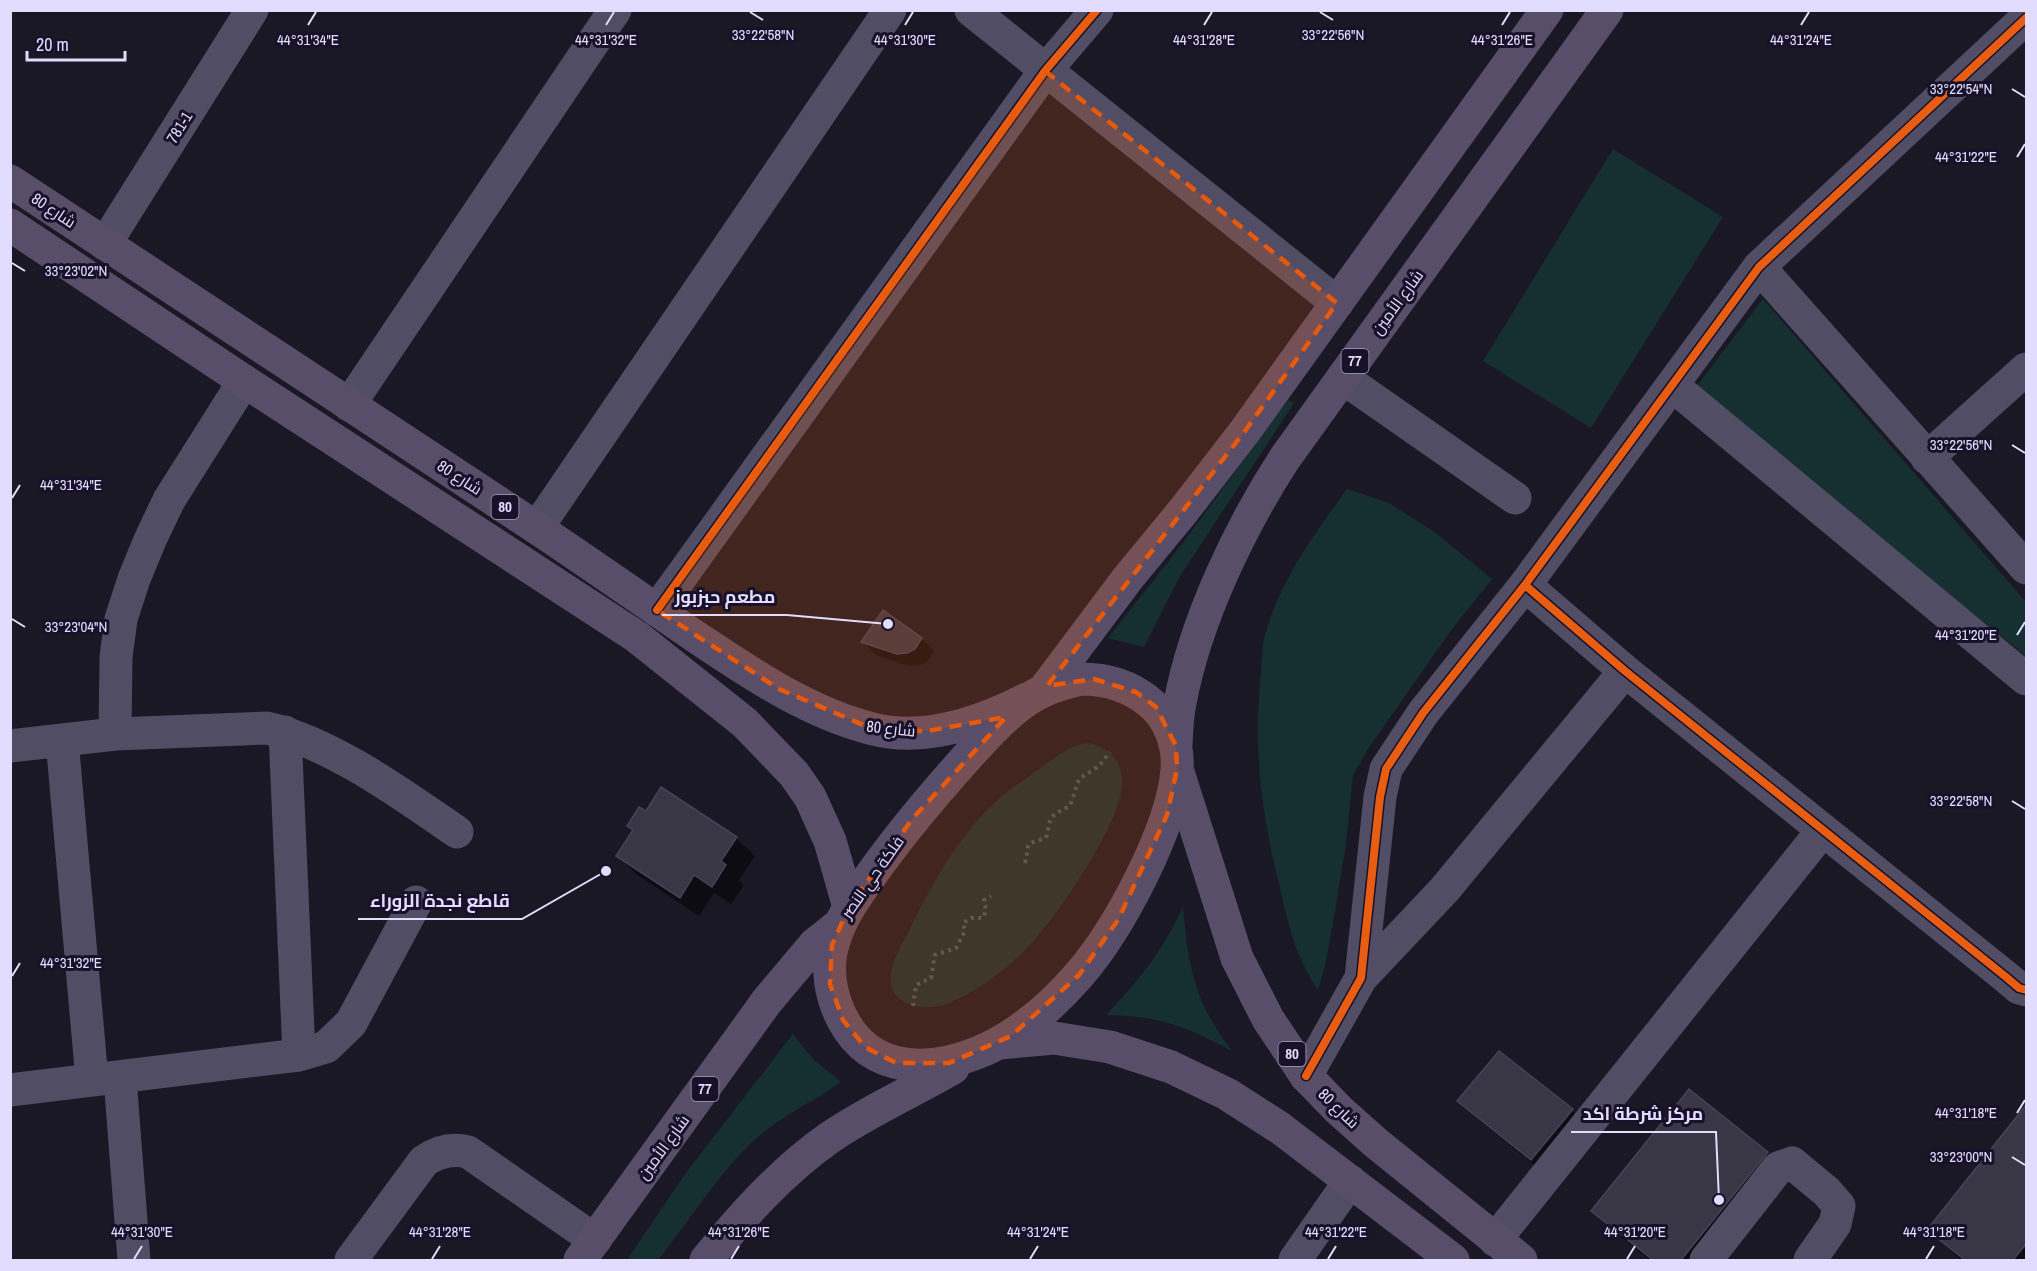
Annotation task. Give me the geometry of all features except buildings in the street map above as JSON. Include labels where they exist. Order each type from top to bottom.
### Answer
[{"type":"main road","points":[[1036,694],[1184,510],[1245,430],[1547,10]]},
{"type":"main road","name":"شارع الأمين","points":[[1176,758],[1179,705],[1188,667],[1206,616],[1245,525],[1264,491],[1285,458],[1607,10]]},
{"type":"main road","name":"شارع 80","points":[[10,181],[537,528],[741,666],[818,709],[876,730],[919,732],[970,723],[1001,713],[1036,694]]},
{"type":"main road","name":"80","points":[[10,225],[637,638],[745,723],[795,774],[810,797],[830,841],[844,916]]},
{"type":"main road","name":"فلكة حي النصر","points":[[1094,679],[1114,682],[1136,692],[1156,706],[1169,725],[1176,758],[1167,815],[1153,850],[1118,920],[1078,975],[1054,1000],[1011,1036],[949,1063],[932,1066],[897,1063],[865,1047],[853,1035],[843,1020],[830,984],[832,945],[844,916],[920,811],[974,749],[1008,715],[1036,694],[1063,682],[1094,679]]},
{"type":"main road","name":"شارع 80","points":[[1176,758],[1237,958],[1268,1019],[1306,1076],[1376,1143],[1521,1260]]},
{"type":"main road","name":"شارع الأمين","points":[[588,1250],[767,1001],[815,944],[844,916]]},
{"type":"main road","points":[[706,1260],[759,1198],[829,1138],[988,1047],[1054,1038],[1110,1047],[1171,1067],[1227,1094],[1280,1128],[1453,1260]]},
{"type":"street","name":"781-1","points":[[105,244],[252,10]]},
{"type":"street","points":[[350,405],[615,10]]},
{"type":"street","points":[[537,528],[890,10]]},
{"type":"street","points":[[971,10],[1337,303]]},
{"type":"street","points":[[657,610],[1045,71],[1097,10]]},
{"type":"street","points":[[1361,978],[1380,797],[1386,769],[1423,713],[1525,585],[1759,267],[2026,18]]},
{"type":"street","points":[[1759,267],[2026,568]]},
{"type":"street","points":[[1927,458],[2026,369]]},
{"type":"street","points":[[1343,378],[1515,498]]},
{"type":"street","points":[[115,734],[116,657],[119,628],[134,579],[170,500],[244,381]]},
{"type":"street","points":[[1673,386],[2026,679]]},
{"type":"street","points":[[1525,585],[1624,671],[2006,978],[2019,988],[2026,990]]},
{"type":"street","points":[[1306,1076],[1361,978],[1445,889],[1624,671]]},
{"type":"street","points":[[10,746],[115,734],[267,728],[285,732],[312,743],[403,795],[457,832]]},
{"type":"street","points":[[285,732],[298,1054]]},
{"type":"street","points":[[62,740],[106,1079],[134,1260]]},
{"type":"street","points":[[1495,1240],[1823,830]]},
{"type":"street","points":[[10,1090],[298,1054],[326,1047],[351,1023],[416,902]]},
{"type":"street","points":[[351,1260],[424,1161],[435,1153],[446,1151],[468,1152],[588,1250]]},
{"type":"street","points":[[1706,1260],[1778,1168],[1792,1162],[1827,1192],[1839,1206],[1835,1224],[1810,1260]]},
{"type":"street","points":[[1295,1260],[1350,1181]]},
{"type":"path","points":[[1025,862],[1031,841],[1046,838],[1051,816],[1070,807],[1080,779],[1099,766],[1110,752]]},
{"type":"path","points":[[912,1006],[916,985],[931,978],[934,955],[956,948],[965,931],[963,923],[971,918],[983,918],[986,910],[984,900],[991,896]]},
{"type":"highlighted area","points":[[1045,71],[1337,303],[1245,431],[1047,686],[1094,679],[1136,692],[1156,707],[1176,746],[1177,769],[1167,815],[1118,920],[1079,975],[1011,1036],[949,1063],[896,1063],[865,1047],[843,1020],[830,984],[832,945],[849,907],[913,818],[1006,717],[927,731],[875,730],[779,689],[657,610]]},
{"type":"green space","points":[[1613,149],[1723,217],[1591,428],[1483,361]]},
{"type":"green space","points":[[1763,299],[2026,602],[2026,656],[1694,390]]},
{"type":"green space","points":[[1288,400],[1294,403],[1180,576],[1144,647],[1108,638],[1182,544]]},
{"type":"green space","points":[[1347,489],[1389,503],[1436,533],[1492,579],[1449,633],[1368,749],[1353,775],[1346,844],[1325,966],[1318,990],[1304,966],[1294,941],[1273,860],[1260,781],[1259,701],[1262,654],[1271,615],[1299,559]]},
{"type":"green space","points":[[1089,743],[1102,748],[1117,761],[1122,781],[1120,799],[1112,821],[1068,896],[1036,938],[1015,960],[989,981],[939,1006],[919,1007],[900,999],[894,993],[891,984],[894,960],[929,893],[959,843],[984,813],[1008,791],[1064,752]]},
{"type":"green space","points":[[1183,906],[1187,947],[1195,982],[1209,1016],[1232,1051],[1172,1024],[1157,1020],[1106,1015],[1150,964]]},
{"type":"green space","points":[[793,1034],[814,1060],[841,1082],[770,1127],[745,1149],[719,1179],[658,1260],[627,1260],[685,1174]]},
{"type":"cycle path","points":[[657,610],[1045,71],[1097,10]]},
{"type":"cycle path","points":[[1306,1076],[1361,978],[1380,797],[1386,769],[1423,713],[1525,585],[1759,267],[2026,18]]},
{"type":"cycle path","points":[[1525,585],[1625,671],[2019,988],[2026,990]]},
{"type":"place","name":"مطعم حبزبوز","points":[[888,624]]},
{"type":"place","name":"قاطع نجدة الزوراء","points":[[606,871]]},
{"type":"place","name":"مركز شرطة اكد","points":[[1719,1200]]}]
